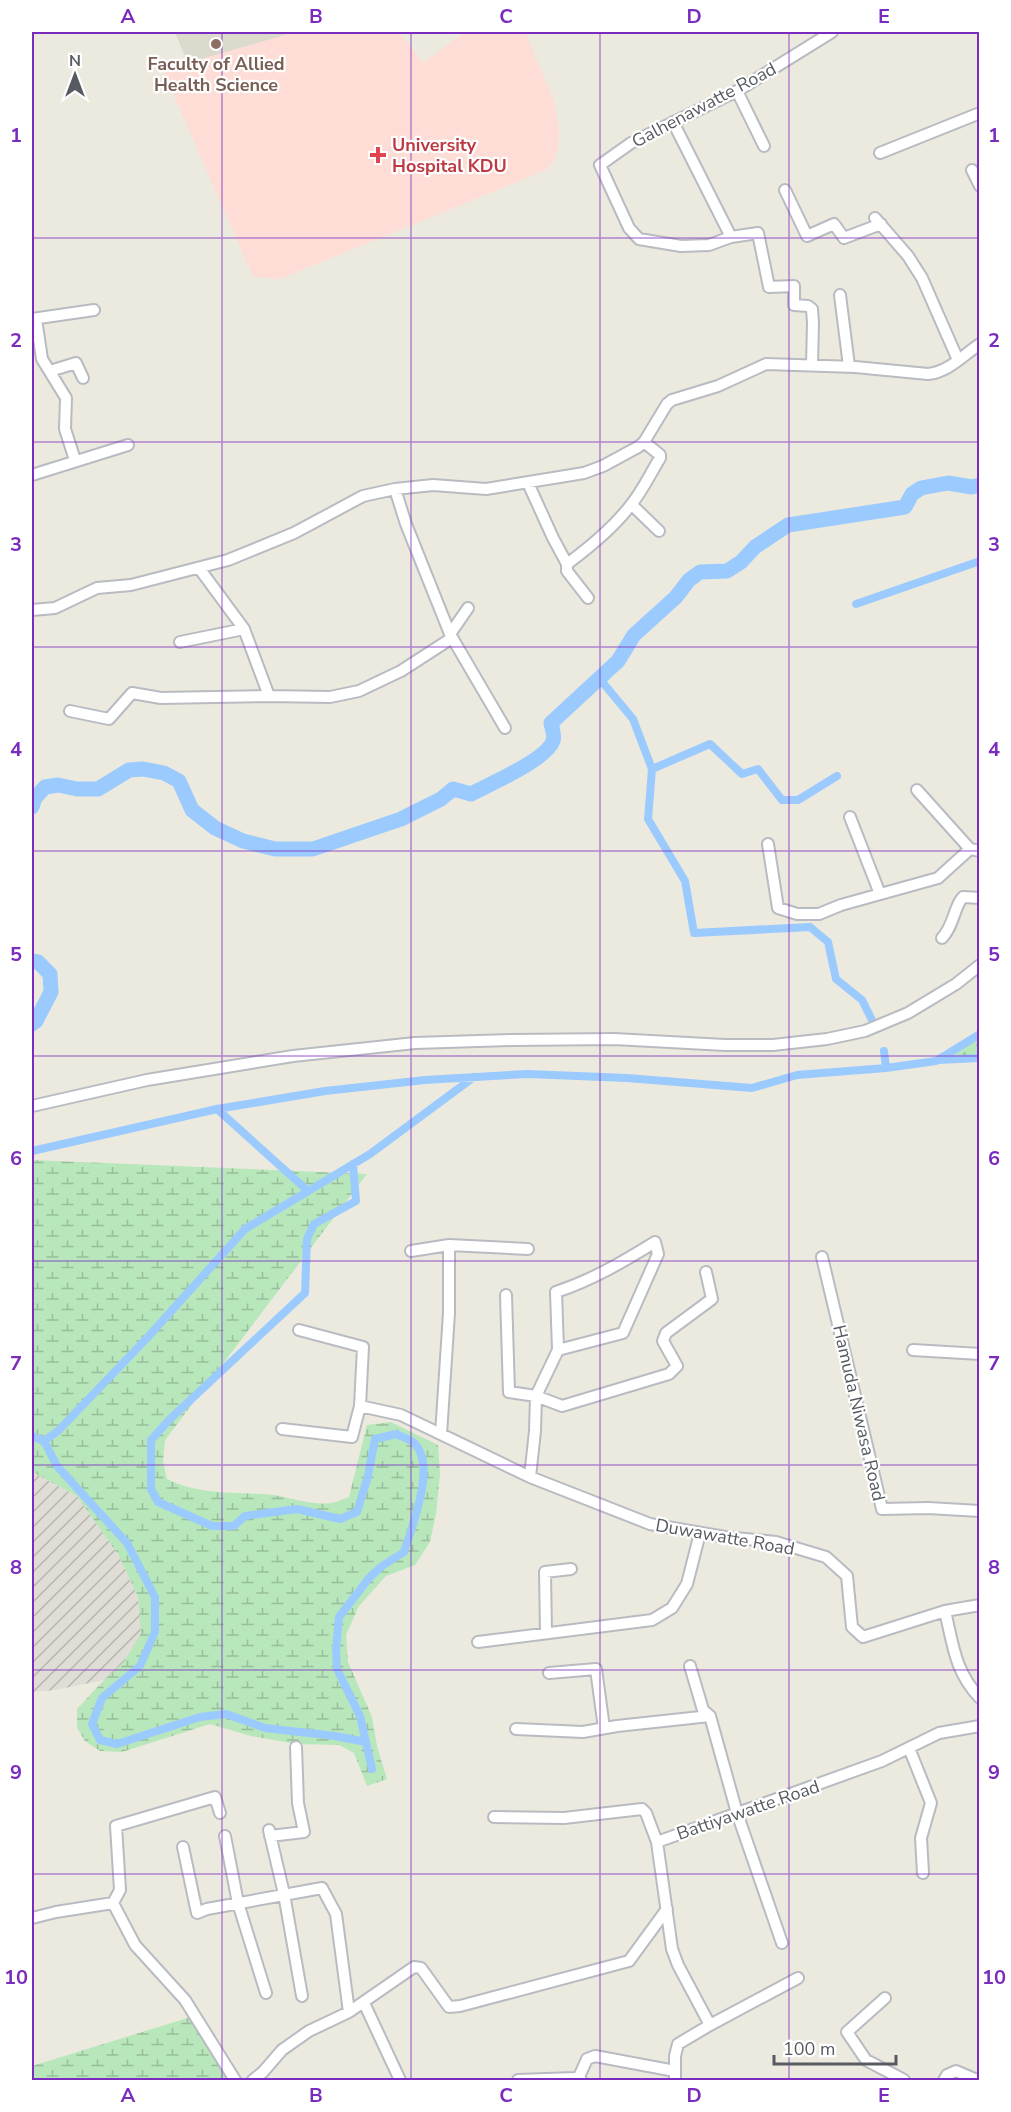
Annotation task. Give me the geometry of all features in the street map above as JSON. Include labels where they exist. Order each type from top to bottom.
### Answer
[{"type":"street","name":"Galhenawatte Road","points":[[731,237],[709,244],[681,246],[639,239],[629,228],[600,165],[631,143],[737,91],[832,32]]},
{"type":"street","points":[[737,91],[764,146]]},
{"type":"street","points":[[880,153],[980,113]]},
{"type":"street","points":[[673,122],[731,237],[758,233],[769,286],[794,286],[794,305],[808,306],[812,309],[812,365]]},
{"type":"street","points":[[972,170],[980,186]]},
{"type":"street","points":[[785,190],[807,236],[834,224],[844,238],[878,221],[908,256],[922,278],[958,360]]},
{"type":"street","points":[[840,295],[849,366]]},
{"type":"street","points":[[75,460],[65,429],[66,398],[42,359],[34,319],[94,310]]},
{"type":"street","points":[[32,610],[55,608],[97,588],[131,585],[228,560],[294,533],[363,496],[395,489],[433,485],[486,489],[584,473],[624,456],[644,442],[667,404],[679,397],[718,386],[766,364],[849,366],[937,374],[980,344]]},
{"type":"street","points":[[50,371],[76,363],[83,378]]},
{"type":"street","points":[[567,564],[612,527],[632,505],[660,458],[660,455],[644,442]]},
{"type":"street","points":[[32,475],[128,445]]},
{"type":"street","points":[[528,483],[567,564],[567,571],[588,598]]},
{"type":"street","points":[[395,489],[406,524],[451,636],[505,728]]},
{"type":"street","points":[[632,505],[658,531]]},
{"type":"street","points":[[199,568],[244,629],[269,696]]},
{"type":"street","points":[[70,711],[109,719],[132,693],[161,698],[330,697],[359,691],[401,671],[451,636],[468,608]]},
{"type":"street","points":[[180,642],[244,629]]},
{"type":"street","points":[[768,844],[778,908],[797,914],[819,914],[841,905],[938,878],[975,850],[917,790]]},
{"type":"street","points":[[850,817],[880,894]]},
{"type":"street","points":[[942,939],[949,931],[958,902],[963,897],[980,898]]},
{"type":"street","points":[[32,1106],[147,1080],[293,1056],[415,1043],[614,1039],[725,1045],[773,1045],[827,1039],[865,1031],[934,999],[980,964]]},
{"type":"street","points":[[530,1477],[536,1396],[558,1350],[556,1292],[618,1266],[655,1242],[658,1254],[623,1334],[558,1350]]},
{"type":"street","points":[[441,1434],[449,1313],[449,1245]]},
{"type":"street","points":[[411,1251],[449,1245],[528,1249]]},
{"type":"street","name":"Hamuda Niwasa Road","points":[[822,1257],[882,1509],[928,1508],[980,1511]]},
{"type":"street","points":[[506,1295],[509,1392],[536,1396],[562,1406],[669,1374],[677,1366],[663,1341],[666,1333],[712,1299],[706,1272]]},
{"type":"street","points":[[282,1429],[352,1437],[360,1406],[363,1347],[299,1330]]},
{"type":"street","points":[[913,1350],[980,1354]]},
{"type":"street","name":"Duwawatte Road","points":[[360,1406],[401,1415],[530,1477],[650,1524],[700,1533],[776,1542],[826,1557],[847,1576],[852,1627],[864,1637],[945,1611],[980,1605]]},
{"type":"street","points":[[478,1642],[652,1620],[672,1608],[687,1584],[700,1533]]},
{"type":"street","points":[[546,1633],[544,1572],[571,1569]]},
{"type":"street","points":[[945,1611],[956,1659],[967,1685],[980,1698]]},
{"type":"street","points":[[690,1666],[703,1710],[710,1716],[737,1813],[782,1943]]},
{"type":"street","points":[[549,1673],[596,1669],[604,1728]]},
{"type":"street","points":[[516,1729],[583,1732],[710,1716]]},
{"type":"street","name":"Battiyawatte Road","points":[[494,1817],[564,1818],[642,1809],[646,1813],[657,1842],[882,1761],[939,1733],[980,1726]]},
{"type":"street","points":[[296,1747],[298,1803],[304,1832],[270,1833],[284,1894],[302,1996]]},
{"type":"street","points":[[909,1748],[932,1803],[921,1838],[922,1873]]},
{"type":"street","points":[[113,1903],[120,1890],[116,1826],[215,1797],[219,1813]]},
{"type":"street","points":[[225,1836],[238,1903],[266,1993]]},
{"type":"street","points":[[657,1842],[672,1949],[710,2025]]},
{"type":"street","points":[[183,1847],[197,1913],[207,1909],[322,1888],[336,1914],[349,2012]]},
{"type":"street","points":[[32,1917],[113,1903]]},
{"type":"street","points":[[113,1903],[135,1945],[185,2000],[235,2080]]},
{"type":"street","points":[[252,2080],[263,2072],[282,2050],[309,2031],[349,2012],[414,1967],[421,1968],[449,2007],[454,2008],[629,1961],[667,1909]]},
{"type":"street","points":[[518,2080],[579,2080],[587,2059],[595,2056],[675,2076],[675,2056],[678,2044],[798,1978]]},
{"type":"street","points":[[885,1998],[847,2032],[866,2060],[904,2080]]},
{"type":"street","points":[[364,2002],[400,2080]]},
{"type":"street","points":[[944,2080],[947,2075],[956,2071],[963,2072],[977,2080]]},
{"type":"shaded area","name":"Faculty of Allied Health Science","points":[[176,32],[296,32],[188,63]]},
{"type":"shaded area","name":"University Hospital KDU","points":[[296,32],[399,32],[423,63],[465,32],[525,32],[554,101],[559,128],[558,149],[554,161],[547,169],[532,176],[285,277],[278,279],[253,277],[161,66],[188,63]]},
{"type":"shaded area","points":[[32,1472],[77,1496],[119,1556],[138,1597],[142,1633],[124,1662],[104,1680],[55,1690],[32,1692]]},
{"type":"green space","points":[[979,1037],[979,1055],[951,1057]]},
{"type":"green space","points":[[32,1160],[367,1174],[165,1440],[163,1462],[167,1479],[193,1488],[272,1495],[324,1504],[349,1497],[367,1425],[391,1422],[438,1445],[440,1474],[436,1514],[430,1542],[415,1565],[386,1576],[359,1606],[346,1635],[348,1662],[372,1717],[377,1746],[387,1779],[367,1786],[354,1753],[339,1745],[296,1744],[251,1736],[210,1724],[122,1752],[100,1751],[85,1741],[77,1728],[77,1709],[124,1662],[141,1633],[138,1597],[119,1556],[77,1496],[32,1472]]},
{"type":"green space","points":[[194,2016],[235,2080],[32,2080],[32,2066]]},
{"type":"waterway","points":[[32,807],[35,798],[45,787],[58,785],[77,789],[98,789],[129,770],[143,769],[164,773],[179,781],[192,810],[215,828],[243,841],[275,849],[313,849],[401,819],[441,799],[453,789],[471,794],[540,756],[553,741],[551,723],[618,661],[634,635],[676,597],[689,580],[700,572],[727,571],[741,562],[755,547],[788,525],[905,507],[912,494],[921,488],[948,483],[972,487],[980,485]]},
{"type":"waterway","points":[[856,604],[980,561]]},
{"type":"waterway","points":[[599,678],[633,719],[652,769],[648,819],[685,881],[694,933],[810,927],[828,942],[836,979],[862,1000],[873,1022]]},
{"type":"waterway","points":[[652,769],[710,744],[742,774],[758,769],[782,800],[798,800],[837,776]]},
{"type":"waterway","points":[[32,961],[38,962],[50,974],[51,992],[36,1021],[32,1024]]},
{"type":"waterway","points":[[32,1151],[217,1109],[325,1091],[425,1080],[527,1074],[627,1078],[752,1088],[797,1075],[886,1068],[936,1061],[980,1034]]},
{"type":"waterway","points":[[884,1051],[886,1068]]},
{"type":"waterway","points":[[938,1060],[980,1058]]},
{"type":"waterway","points":[[32,1436],[44,1441],[58,1431],[148,1337],[245,1229],[370,1154],[474,1077]]},
{"type":"waterway","points":[[217,1109],[308,1191]]},
{"type":"waterway","points":[[353,1164],[356,1201],[314,1224],[307,1239],[305,1293],[169,1420],[151,1440],[151,1489],[158,1502],[212,1526],[234,1526],[245,1516],[297,1509],[340,1519],[357,1512],[368,1476],[375,1439],[396,1434],[413,1442],[420,1452],[423,1479],[417,1511],[404,1552],[382,1566],[369,1578],[339,1617],[337,1669],[360,1716],[372,1769]]},
{"type":"waterway","points":[[44,1441],[57,1466],[127,1543],[155,1597],[155,1632],[140,1666],[102,1698],[92,1724],[100,1740],[117,1744],[200,1717],[226,1714],[265,1728],[366,1742]]},
{"type":"place","name":"Faculty of Allied Health Science","points":[[216,44]]},
{"type":"place","name":"University Hospital KDU","points":[[378,155]]}]
